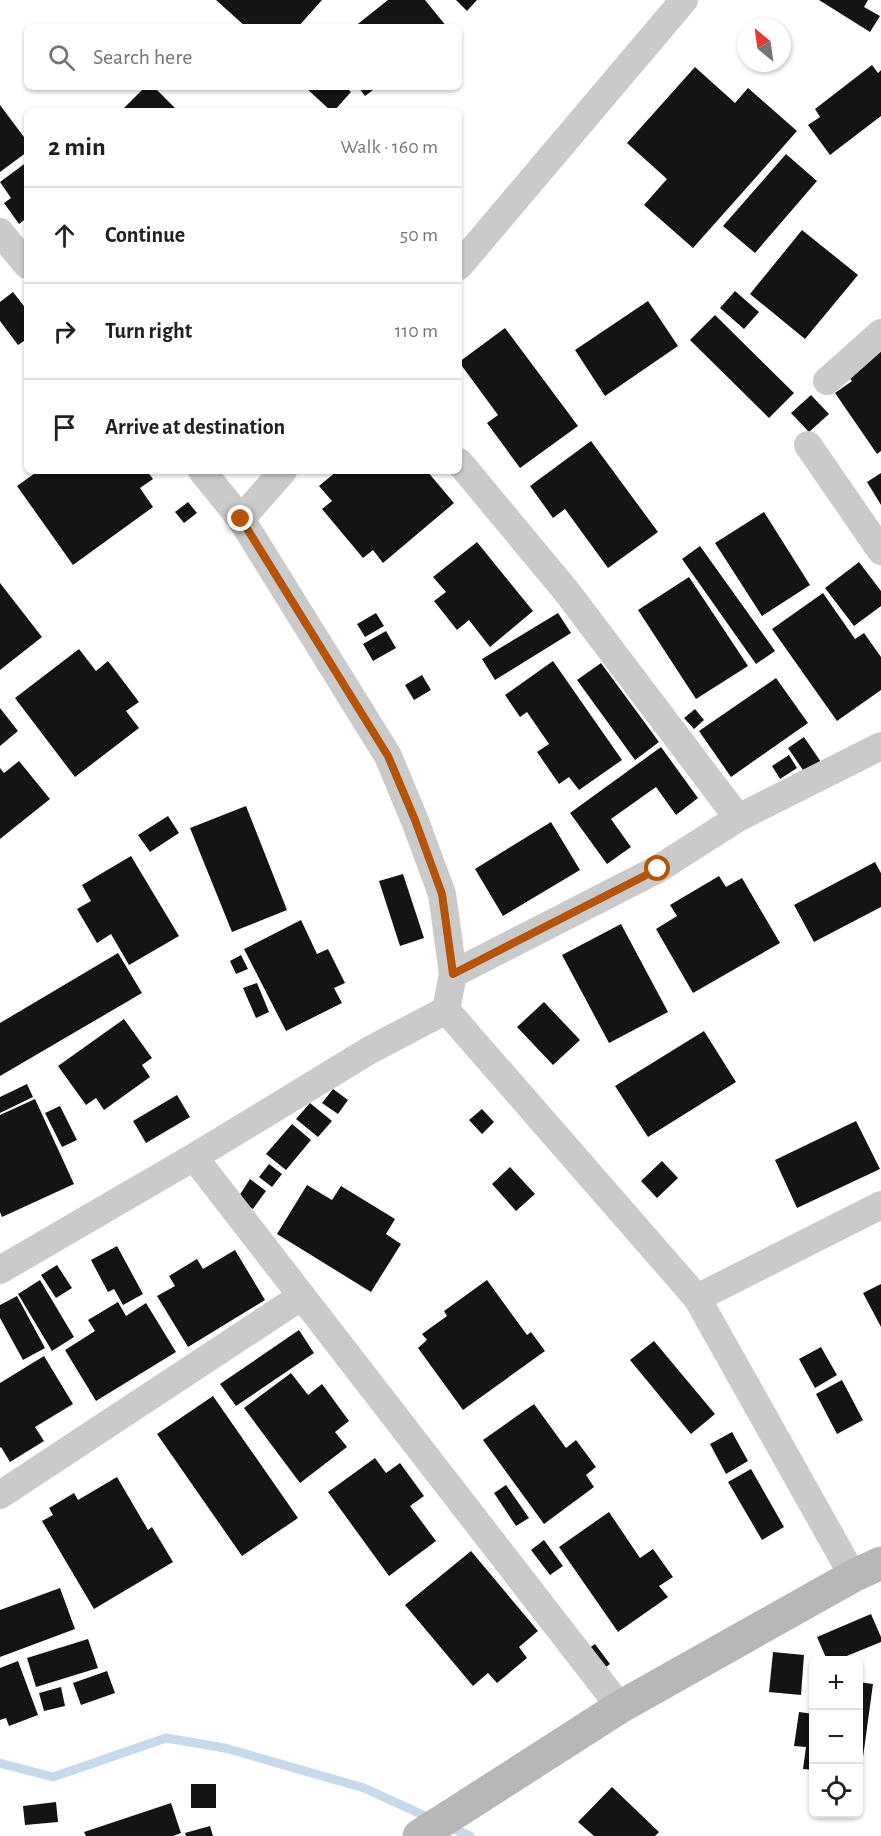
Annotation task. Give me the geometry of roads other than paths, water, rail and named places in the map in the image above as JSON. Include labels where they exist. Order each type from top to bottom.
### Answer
[{"type":"street","points":[[462,262],[684,0]]},
{"type":"street","points":[[0,232],[24,261]]},
{"type":"street","points":[[827,381],[881,333]]},
{"type":"street","points":[[808,445],[881,550]]},
{"type":"street","points":[[462,466],[567,592],[738,819]]},
{"type":"street","points":[[204,474],[241,519],[388,756],[415,820],[442,894],[453,974],[446,1011]]},
{"type":"street","points":[[241,519],[280,474]]},
{"type":"street","points":[[453,974],[658,869],[738,819],[881,746]]},
{"type":"street","points":[[0,1270],[194,1157],[370,1050],[446,1011]]},
{"type":"street","points":[[419,1836],[620,1707],[867,1569],[697,1298],[446,1011]]},
{"type":"street","points":[[194,1157],[620,1707]]},
{"type":"street","points":[[697,1298],[881,1205]]},
{"type":"street","points":[[0,1495],[302,1296]]},
{"type":"waterway","points":[[0,1763],[53,1777],[166,1738],[225,1748],[364,1788],[432,1819]]},
{"type":"waterway","points":[[447,1826],[470,1836]]}]
